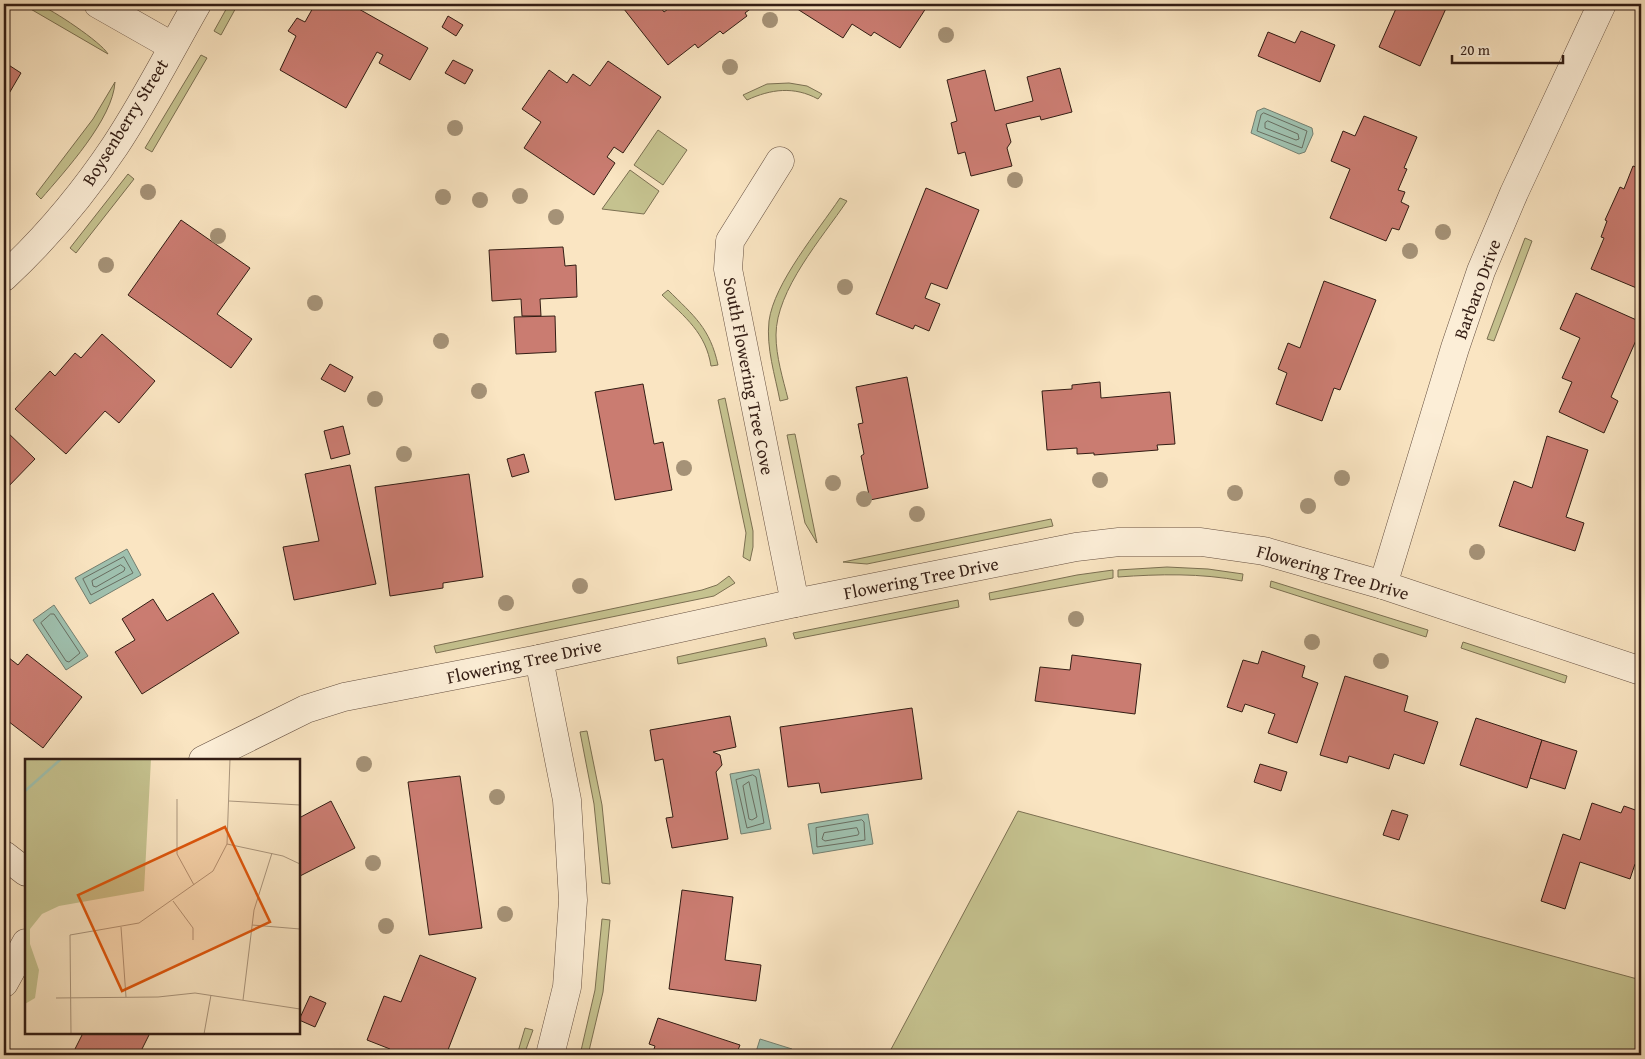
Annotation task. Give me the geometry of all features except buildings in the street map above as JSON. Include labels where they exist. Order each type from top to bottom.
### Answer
[{"type":"street","points":[[98,4],[172,46]]},
{"type":"street","name":"Boysenberry Street","points":[[4,277],[41,240],[97,172],[126,128],[197,4]]},
{"type":"street","name":"Barbaro Drive","points":[[1383,585],[1455,348],[1481,271],[1514,194],[1602,4]]},
{"type":"street","name":"South Flowering Tree Cove","points":[[780,162],[730,242],[728,269],[795,603]]},
{"type":"street","name":"Flowering Tree Drive","points":[[205,759],[306,708],[344,697],[539,659],[795,603],[1076,547],[1119,542],[1201,542],[1231,545],[1306,562],[1383,585],[1641,671]]},
{"type":"street","points":[[539,659],[567,800],[573,900],[567,987],[550,1055]]},
{"type":"street","points":[[4,855],[25,871]]},
{"type":"street","points":[[4,983],[25,945]]},
{"type":"shaded area","points":[[22,4],[38,4],[54,13],[87,34],[108,54]]},
{"type":"shaded area","points":[[229,4],[238,4],[221,35],[214,31]]},
{"type":"shaded area","points":[[201,55],[207,58],[152,152],[145,148]]},
{"type":"shaded area","points":[[115,82],[112,97],[97,128],[41,199],[36,194],[93,119]]},
{"type":"shaded area","points":[[789,83],[807,86],[822,94],[818,99],[800,92],[782,90],[765,93],[747,100],[743,95],[767,84]]},
{"type":"shaded area","points":[[658,130],[687,150],[663,185],[634,165]]},
{"type":"shaded area","points":[[630,170],[659,191],[644,214],[602,209]]},
{"type":"shaded area","points":[[128,174],[134,179],[76,253],[70,248]]},
{"type":"shaded area","points":[[840,198],[847,201],[802,265],[784,300],[778,318],[777,351],[788,399],[780,401],[771,361],[768,331],[773,306],[788,274]]},
{"type":"shaded area","points":[[1525,238],[1532,241],[1494,341],[1487,339]]},
{"type":"shaded area","points":[[668,290],[693,315],[706,332],[715,352],[718,365],[711,366],[704,344],[693,326],[662,295]]},
{"type":"shaded area","points":[[725,398],[753,531],[753,547],[750,561],[743,557],[746,533],[718,400]]},
{"type":"shaded area","points":[[795,434],[817,543],[805,523],[787,435]]},
{"type":"shaded area","points":[[1051,519],[1053,526],[867,564],[843,562]]},
{"type":"shaded area","points":[[1167,567],[1208,569],[1243,574],[1242,581],[1227,578],[1180,575],[1118,577],[1118,570]]},
{"type":"shaded area","points":[[1113,570],[1113,578],[990,600],[989,593],[1077,575]]},
{"type":"shaded area","points":[[729,576],[735,583],[714,596],[436,653],[434,646],[702,590],[717,585]]},
{"type":"shaded area","points":[[1271,581],[1428,630],[1426,637],[1270,587]]},
{"type":"shaded area","points":[[958,600],[959,607],[795,639],[793,633]]},
{"type":"shaded area","points":[[765,638],[767,646],[678,664],[677,657]]},
{"type":"shaded area","points":[[1463,642],[1567,676],[1565,683],[1461,648]]},
{"type":"shaded area","points":[[587,731],[602,805],[610,884],[602,883],[594,804],[580,732]]},
{"type":"shaded area","points":[[1018,811],[1641,980],[1641,1055],[888,1055]]},
{"type":"shaded area","points":[[602,919],[610,920],[603,992],[588,1055],[580,1055],[595,990]]},
{"type":"shaded area","points":[[525,1028],[533,1030],[524,1055],[517,1055]]},
{"type":"water","points":[[1264,108],[1312,128],[1313,134],[1305,152],[1299,154],[1251,133],[1257,111]]},
{"type":"water","points":[[127,549],[141,575],[90,604],[75,578]]},
{"type":"water","points":[[54,605],[88,656],[66,670],[33,620]]},
{"type":"water","points":[[759,769],[771,829],[741,834],[730,774]]},
{"type":"water","points":[[868,814],[873,844],[813,854],[808,824]]},
{"type":"water","points":[[760,1039],[792,1049],[790,1055],[755,1055]]}]
